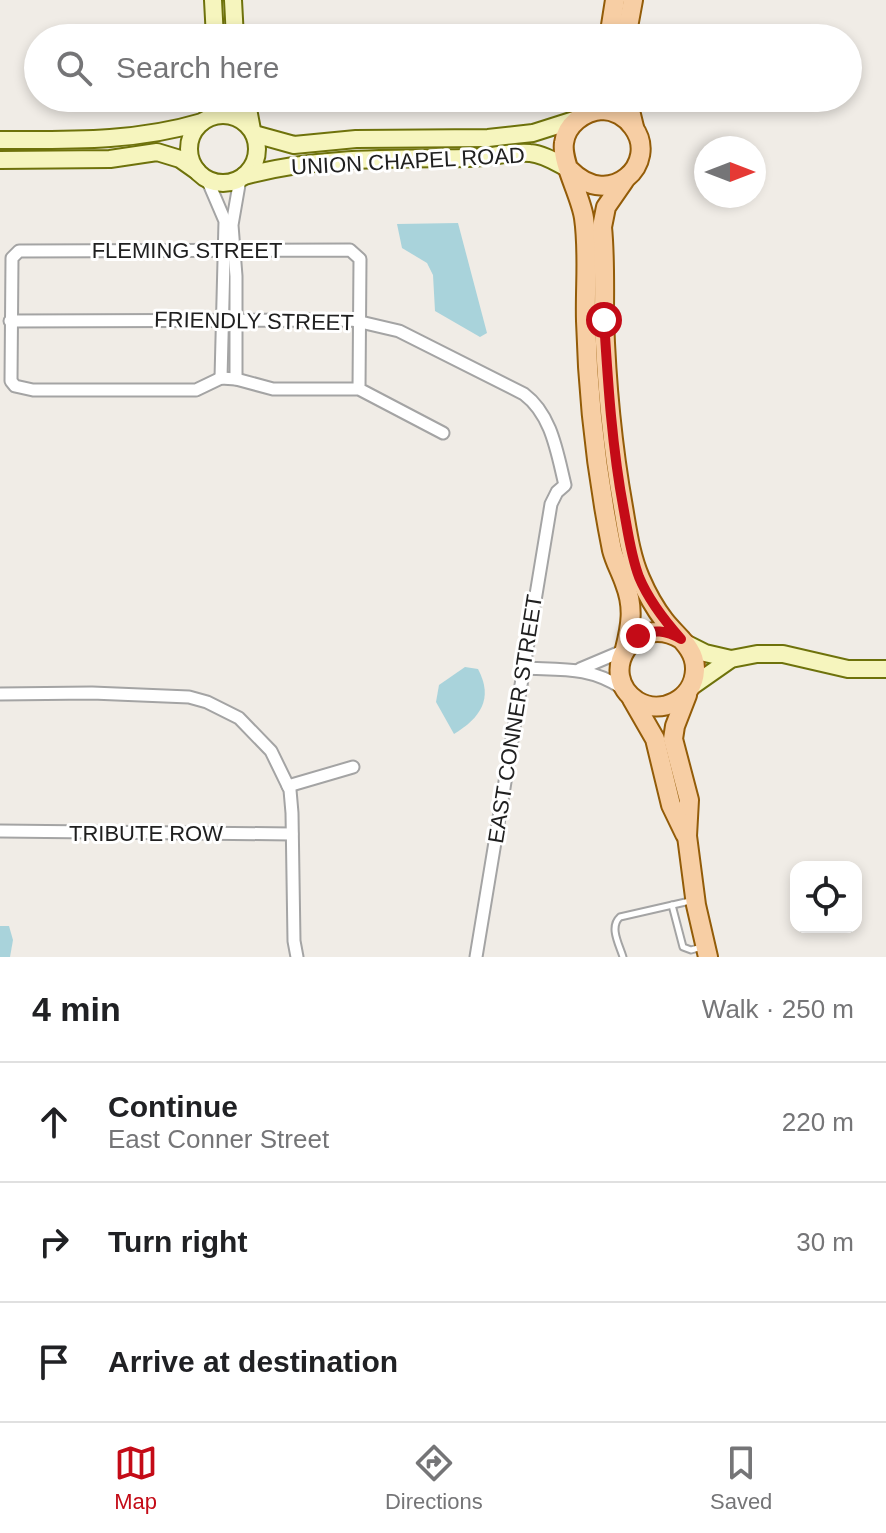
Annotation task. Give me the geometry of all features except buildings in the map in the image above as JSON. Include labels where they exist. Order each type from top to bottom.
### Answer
[{"type":"main road","points":[[213,0],[214,24]]},
{"type":"main road","points":[[233,0],[234,24]]},
{"type":"main road","points":[[611,24],[615,0]]},
{"type":"main road","points":[[629,24],[633,0]]},
{"type":"main road","points":[[203,176],[193,165],[189,147],[195,129],[209,112]]},
{"type":"main road","points":[[0,160],[110,159],[157,152],[180,159],[203,176],[223,183],[242,177],[255,161],[257,152],[249,112]]},
{"type":"main road","points":[[584,112],[569,129],[564,143],[565,159],[582,206],[585,231],[589,375],[603,496],[614,556],[632,608],[620,667],[623,684],[655,739],[671,805],[687,836]]},
{"type":"main road","points":[[580,118],[595,112]]},
{"type":"main road","points":[[612,112],[634,127]]},
{"type":"main road","points":[[630,112],[640,154],[606,207],[602,227],[604,320],[612,427],[620,490],[639,577],[655,607],[683,641],[694,660],[690,689],[673,739],[689,800],[687,836],[695,900],[707,952]]},
{"type":"main road","points":[[0,140],[114,139],[150,135],[213,116],[231,115],[239,118],[253,132]]},
{"type":"main road","name":"UNION CHAPEL ROAD","points":[[253,132],[294,145],[356,139],[488,138],[533,133],[580,118]]},
{"type":"main road","name":"UNION CHAPEL ROAD","points":[[242,177],[294,164],[333,159],[480,158],[524,153],[546,158],[569,170]]},
{"type":"main road","points":[[569,170],[582,182],[596,187],[609,187],[628,176]]},
{"type":"main road","points":[[625,649],[638,636],[655,631],[673,634],[705,653],[731,659],[757,654],[783,654],[831,666],[886,669]]},
{"type":"main road","points":[[628,693],[642,703],[664,706],[678,701],[731,659]]},
{"type":"street","points":[[203,176],[225,221],[236,319],[236,379]]},
{"type":"street","points":[[221,378],[222,319],[229,249],[242,177]]},
{"type":"street","name":"FLEMING STREET","points":[[10,321],[10,265],[19,251],[345,249],[358,255],[360,322]]},
{"type":"street","name":"FRIENDLY STREET","points":[[10,321],[236,319],[360,322],[399,331],[531,399],[547,422],[565,485]]},
{"type":"street","points":[[10,321],[11,381],[15,386],[33,390],[196,390],[221,378],[273,389],[359,389],[443,433]]},
{"type":"street","points":[[359,389],[360,322]]},
{"type":"street","name":"EAST CONNER STREET","points":[[476,957],[551,504],[565,485]]},
{"type":"street","points":[[580,669],[625,649]]},
{"type":"street","points":[[523,668],[580,669],[602,676],[628,693]]},
{"type":"street","points":[[0,694],[92,693],[189,697],[239,718],[256,733],[271,751],[288,786],[292,813],[292,888],[297,957]]},
{"type":"street","points":[[288,786],[353,767]]},
{"type":"street","name":"TRIBUTE ROW","points":[[0,831],[292,834]]},
{"type":"lane","points":[[623,957],[614,927],[620,917],[695,900]]},
{"type":"lane","points":[[672,905],[683,947],[707,952]]},
{"type":"water","points":[[458,223],[487,333],[480,337],[435,311],[433,275],[427,263],[402,248],[397,224]]},
{"type":"water","points":[[465,667],[478,669],[485,690],[484,699],[471,721],[454,734],[436,702],[439,685]]},
{"type":"water","points":[[0,926],[9,926],[13,940],[10,957],[0,957]]},
{"type":"route","points":[[604,320],[612,427],[633,559],[655,607],[681,639],[673,634],[655,631],[638,636]]}]
